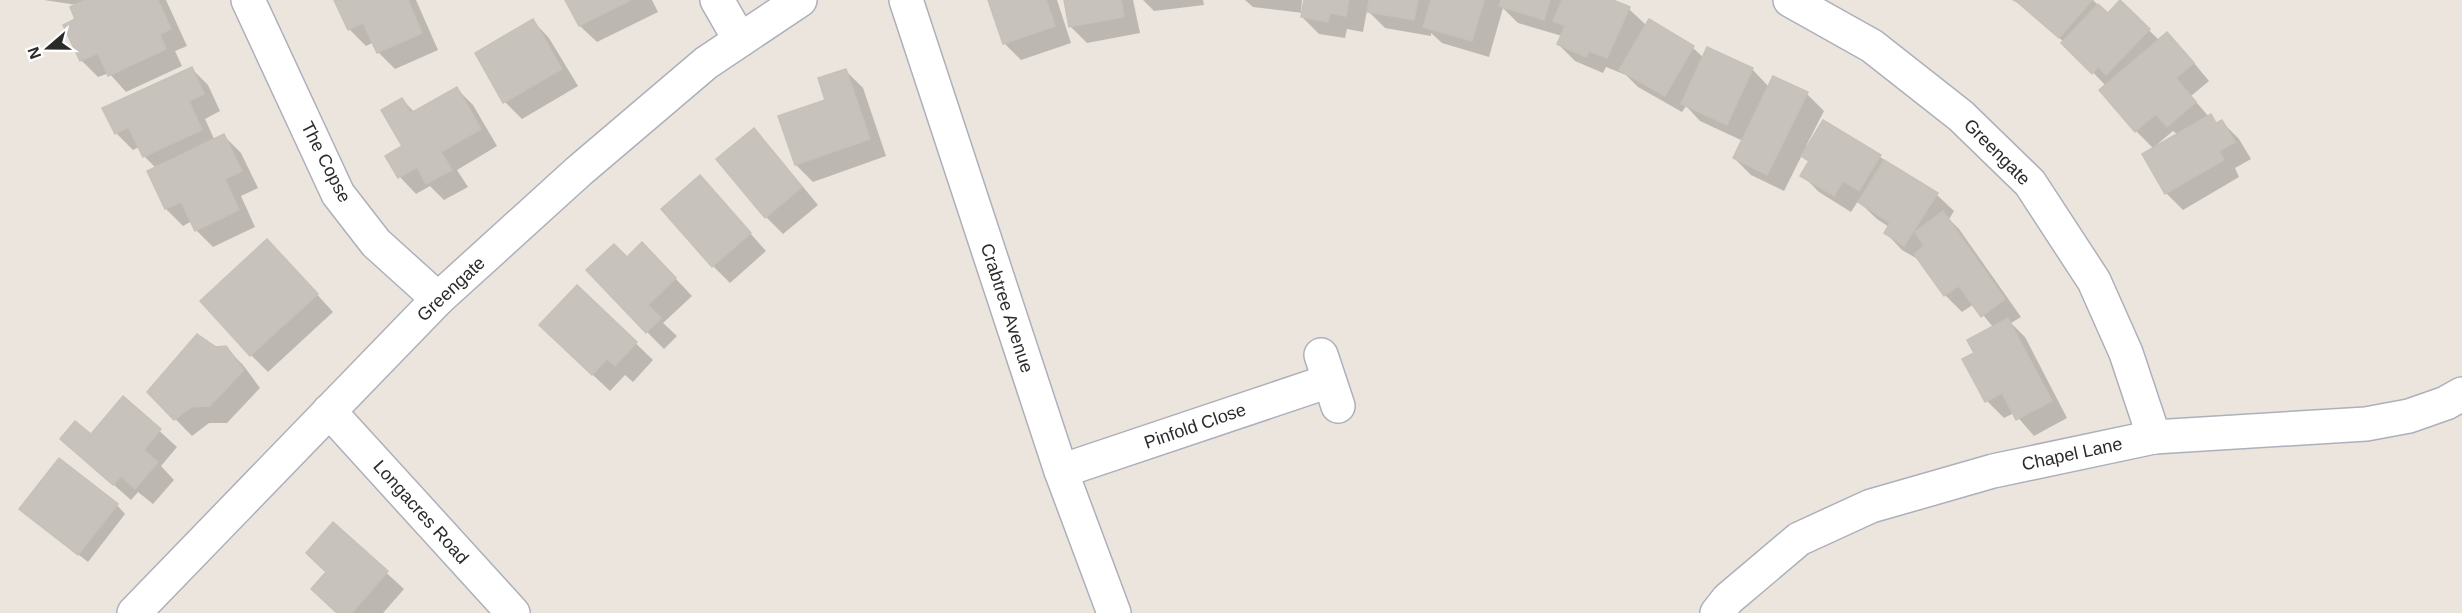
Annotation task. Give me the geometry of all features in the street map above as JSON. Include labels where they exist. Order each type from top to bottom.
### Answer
[{"type":"street","name":"The Copse","points":[[248,0],[338,194],[376,243],[438,299]]},
{"type":"street","points":[[717,0],[740,40]]},
{"type":"street","name":"Greengate","points":[[134,613],[438,299],[579,171],[706,63],[800,0]]},
{"type":"street","name":"Crabtree Avenue","points":[[906,0],[1060,471],[1114,613]]},
{"type":"street","name":"Greengate","points":[[1790,0],[1872,46],[1961,116],[2030,183],[2094,281],[2126,353],[2154,437]]},
{"type":"street","name":"Pinfold Close","points":[[1060,471],[1330,380]]},
{"type":"street","name":"Chapel Lane","points":[[1717,613],[1728,599],[1799,539],[1871,506],[1993,471],[2154,437],[2366,424],[2409,416],[2446,404],[2462,394]]},
{"type":"street","name":"Longacres Road","points":[[329,411],[513,613]]},
{"type":"building","points":[[85,0],[158,0],[171,29],[160,34],[166,49],[108,76],[98,53],[80,61],[63,25],[75,19],[70,7]]},
{"type":"building","points":[[334,0],[408,0],[422,33],[377,53],[363,23],[348,30]]},
{"type":"building","points":[[565,0],[631,0],[579,26]]},
{"type":"building","points":[[988,0],[1046,0],[1055,26],[1003,44]]},
{"type":"building","points":[[1064,0],[1121,0],[1124,17],[1069,27]]},
{"type":"building","points":[[1304,0],[1349,0],[1346,16],[1330,13],[1328,22],[1301,17]]},
{"type":"building","points":[[1369,0],[1418,0],[1414,20],[1367,12]]},
{"type":"building","points":[[1431,0],[1484,0],[1472,41],[1423,27]]},
{"type":"building","points":[[1501,0],[1550,0],[1544,20],[1499,6]]},
{"type":"building","points":[[1562,0],[1613,0],[1630,7],[1607,58],[1589,51],[1586,57],[1557,44],[1565,26],[1553,21]]},
{"type":"building","points":[[2015,0],[2092,0],[2059,38]]},
{"type":"building","points":[[2120,0],[2150,29],[2106,75],[2098,67],[2092,74],[2061,43],[2098,4],[2108,13]]},
{"type":"building","points":[[533,19],[562,69],[503,103],[475,53]]},
{"type":"building","points":[[1649,19],[1694,46],[1665,96],[1619,70]]},
{"type":"building","points":[[2167,32],[2194,63],[2176,78],[2196,102],[2167,127],[2156,114],[2135,132],[2099,90]]},
{"type":"building","points":[[1707,47],[1753,68],[1727,125],[1681,104]]},
{"type":"building","points":[[192,67],[204,94],[189,101],[202,130],[143,157],[128,127],[115,134],[102,108]]},
{"type":"building","points":[[846,69],[870,139],[795,165],[778,116],[825,100],[818,78]]},
{"type":"building","points":[[1773,76],[1808,92],[1767,175],[1733,158]]},
{"type":"building","points":[[457,87],[481,129],[441,152],[452,170],[426,184],[417,167],[398,178],[385,156],[402,146],[381,110],[402,98],[411,113]]},
{"type":"building","points":[[2211,114],[2216,123],[2222,120],[2235,142],[2219,151],[2224,160],[2165,194],[2142,154]]},
{"type":"building","points":[[1823,120],[1881,155],[1859,191],[1843,181],[1834,196],[1800,176],[1809,161],[1801,156]]},
{"type":"building","points":[[754,128],[802,187],[765,218],[716,159]]},
{"type":"building","points":[[224,134],[242,171],[225,179],[239,210],[195,231],[181,202],[165,209],[147,171]]},
{"type":"building","points":[[1884,160],[1938,193],[1904,246],[1884,233],[1890,223],[1858,202]]},
{"type":"building","points":[[700,175],[751,233],[712,267],[661,209]]},
{"type":"building","points":[[1943,211],[2005,299],[1981,317],[1959,286],[1944,296],[1914,254],[1924,246],[1915,232]]},
{"type":"building","points":[[267,239],[318,294],[250,356],[200,301]]},
{"type":"building","points":[[642,242],[676,278],[648,305],[661,318],[646,333],[586,270],[614,244],[627,257]]},
{"type":"building","points":[[577,285],[637,342],[615,366],[607,359],[592,375],[539,325]]},
{"type":"building","points":[[2008,318],[2052,401],[2016,420],[2002,393],[1985,402],[1962,359],[1974,353],[1967,340]]},
{"type":"building","points":[[197,334],[216,347],[226,346],[244,370],[210,406],[192,407],[174,420],[147,392]]},
{"type":"building","points":[[123,396],[161,429],[144,450],[158,462],[135,489],[121,476],[113,485],[60,439],[75,421],[91,434]]},
{"type":"building","points":[[59,458],[118,504],[78,555],[19,509]]},
{"type":"building","points":[[333,522],[388,571],[352,613],[337,613],[311,589],[326,572],[306,553]]}]
